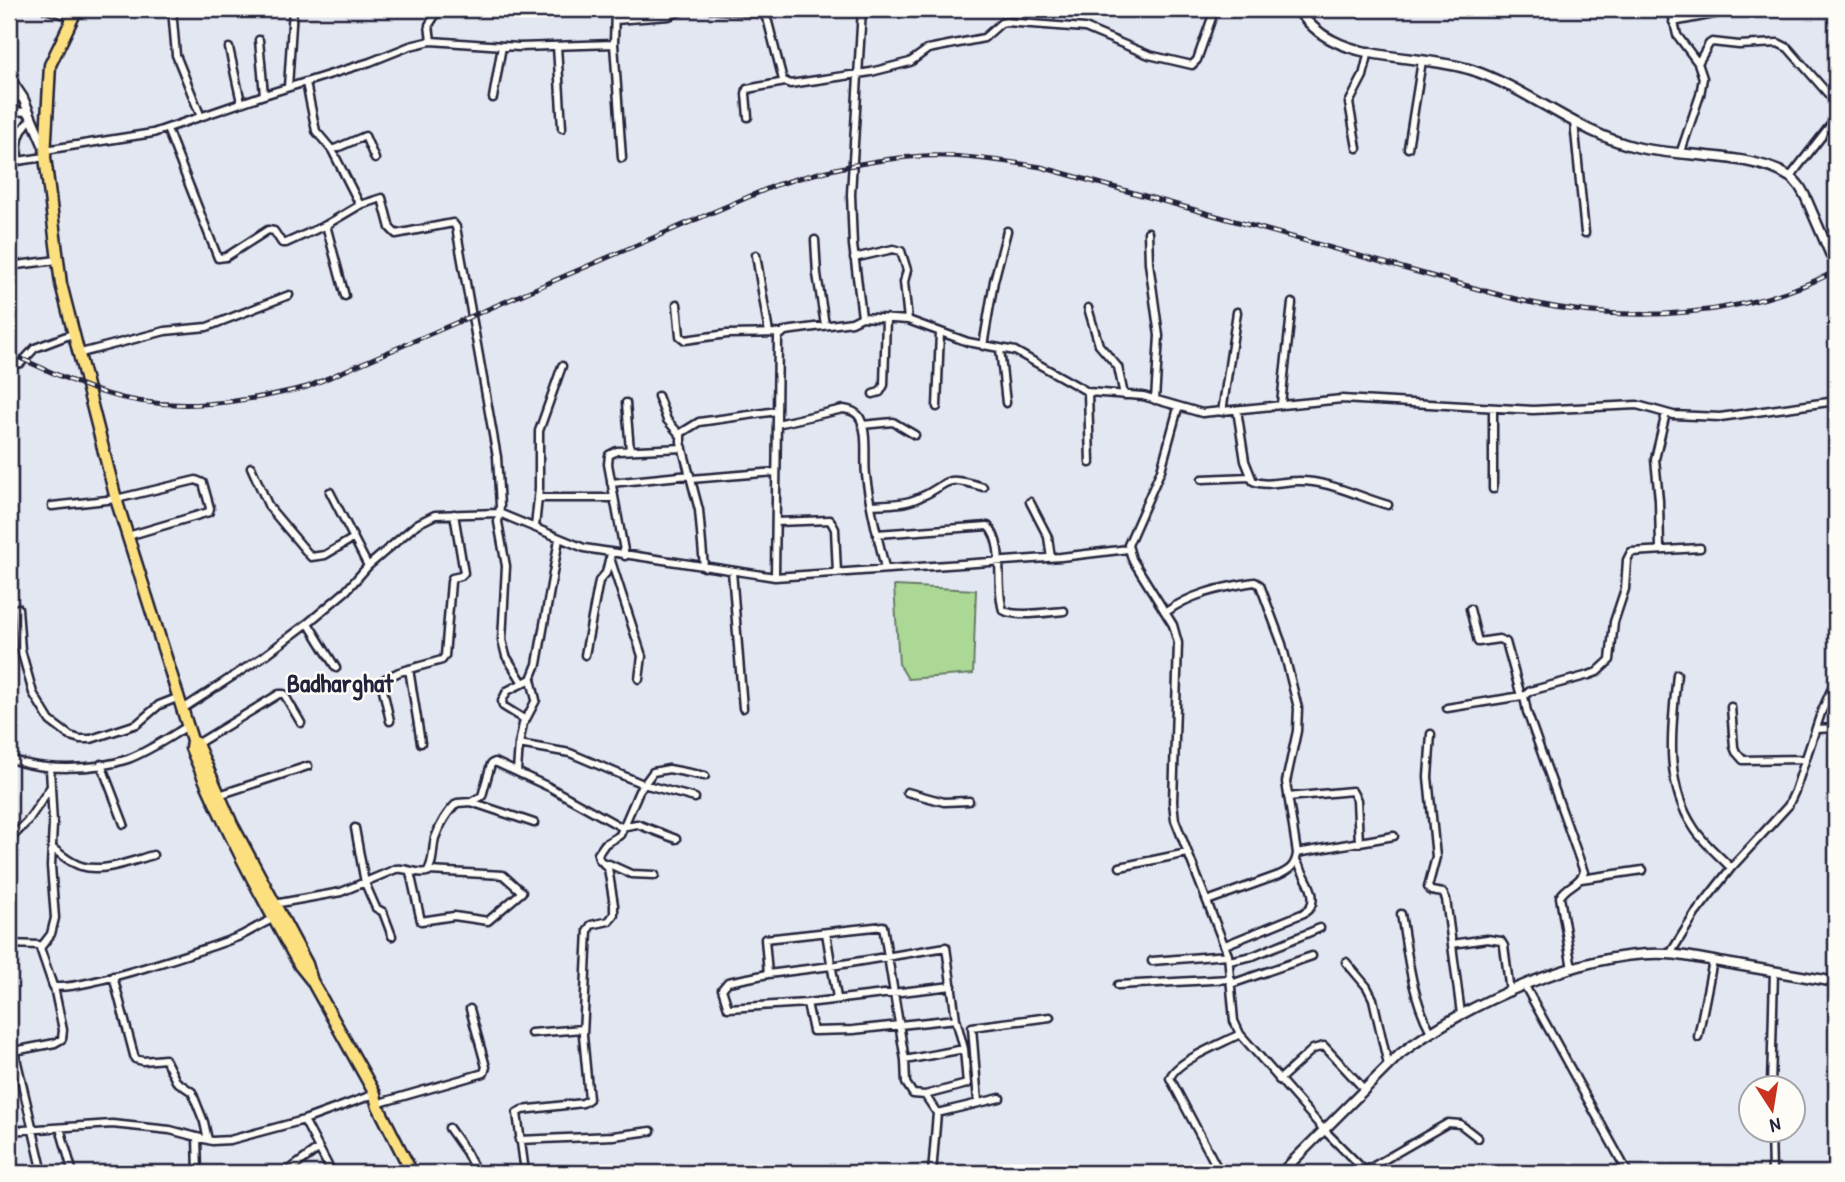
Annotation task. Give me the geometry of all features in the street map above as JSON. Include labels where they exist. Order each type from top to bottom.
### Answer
[{"type":"main road","points":[[75,13],[50,65],[45,153],[57,260],[72,334],[116,499],[186,727],[274,905],[307,964],[312,981]]},
{"type":"main road","points":[[195,742],[191,748],[212,798],[273,919],[300,966],[312,981],[420,1173]]},
{"type":"main road","points":[[379,1098],[377,1104],[412,1173]]},
{"type":"street","points":[[47,9],[75,13]]},
{"type":"street","points":[[172,9],[177,60],[201,117]]},
{"type":"street","points":[[288,87],[293,9]]},
{"type":"street","points":[[431,41],[429,24],[439,9]]},
{"type":"street","points":[[615,9],[614,44],[622,158]]},
{"type":"street","points":[[615,20],[669,16],[685,9]]},
{"type":"street","points":[[710,9],[763,11],[785,82]]},
{"type":"street","points":[[862,9],[851,194],[854,258],[862,317]]},
{"type":"street","points":[[748,117],[747,89],[857,74],[910,62],[928,49],[984,38],[1000,23],[1006,22],[1085,28],[1149,55],[1192,65],[1197,60],[1215,9]]},
{"type":"street","points":[[1296,9],[1309,24],[1332,41],[1368,51],[1464,67],[1620,143],[1743,162],[1763,166],[1790,177],[1801,187],[1807,198],[1836,267]]},
{"type":"street","points":[[1671,9],[1677,35],[1698,63],[1703,78],[1680,154]]},
{"type":"street","points":[[1674,22],[1740,9]]},
{"type":"street","points":[[258,40],[264,94]]},
{"type":"street","points":[[9,160],[18,161],[45,153],[167,129],[264,94],[306,83],[431,41],[502,46],[614,44]]},
{"type":"street","points":[[1698,63],[1712,42],[1739,45],[1778,43],[1788,48],[1833,94],[1836,103]]},
{"type":"street","points":[[493,98],[502,46]]},
{"type":"street","points":[[557,46],[562,128]]},
{"type":"street","points":[[229,48],[241,102]]},
{"type":"street","points":[[1357,148],[1349,103],[1363,76],[1368,51]]},
{"type":"street","points":[[1408,148],[1422,61]]},
{"type":"street","points":[[9,77],[23,98],[45,153]]},
{"type":"street","points":[[306,83],[316,131],[332,150],[360,205]]},
{"type":"street","points":[[9,97],[23,98]]},
{"type":"street","points":[[9,111],[30,115]]},
{"type":"street","points":[[18,161],[13,142],[30,115]]},
{"type":"street","points":[[1790,177],[1836,118]]},
{"type":"street","points":[[1574,122],[1585,233]]},
{"type":"street","points":[[9,128],[20,129]]},
{"type":"street","points":[[167,129],[219,258],[226,257],[266,230],[274,231],[284,243],[326,225],[360,205],[382,198],[390,228],[396,234],[453,223],[456,225],[497,457],[498,522],[506,566],[502,640],[506,656],[523,683]]},
{"type":"street","points":[[332,150],[365,136],[375,159]]},
{"type":"street","points":[[326,225],[345,296]]},
{"type":"street","points":[[983,346],[994,281],[1007,231]]},
{"type":"street","points":[[1147,232],[1159,337],[1155,400]]},
{"type":"street","points":[[816,240],[817,274],[825,325]]},
{"type":"street","points":[[854,258],[893,249],[901,251],[907,270],[904,282],[908,320]]},
{"type":"street","points":[[756,255],[769,333]]},
{"type":"street","points":[[9,266],[57,260]]},
{"type":"street","points":[[77,354],[165,331],[207,327],[289,295]]},
{"type":"street","points":[[1281,404],[1292,303]]},
{"type":"street","points":[[677,304],[680,336],[685,340],[727,334],[780,333],[858,321],[862,317],[908,320],[983,346],[1030,358],[1088,392],[1143,396],[1202,413],[1342,398],[1547,410],[1637,405],[1685,416],[1741,416],[1836,401]]},
{"type":"street","points":[[1088,308],[1099,345],[1118,367],[1124,395]]},
{"type":"street","points":[[1222,412],[1237,312]]},
{"type":"street","points":[[873,394],[880,392],[884,385],[886,318]]},
{"type":"street","points":[[937,407],[940,332]]},
{"type":"street","points":[[775,577],[780,333]]},
{"type":"street","points":[[9,365],[21,363],[34,348],[72,334]]},
{"type":"street","points":[[1000,349],[1006,403]]},
{"type":"street","points":[[535,527],[539,431],[562,366]]},
{"type":"street","points":[[1088,392],[1090,463]]},
{"type":"street","points":[[658,396],[667,420],[681,436],[700,519],[704,567]]},
{"type":"street","points":[[626,403],[630,450]]},
{"type":"street","points":[[1178,408],[1161,470],[1129,539],[1128,548],[1177,636],[1179,652],[1174,812],[1187,853],[1229,958],[1234,1021],[1240,1034],[1279,1080],[1366,1172],[1448,1123],[1460,1124],[1478,1138]]},
{"type":"street","points":[[1493,408],[1493,489]]},
{"type":"street","points":[[777,424],[843,409],[854,412],[862,425],[866,476],[885,568]]},
{"type":"street","points":[[1237,410],[1250,477],[1258,484],[1314,482],[1388,505]]},
{"type":"street","points":[[681,436],[686,428],[699,422],[777,411]]},
{"type":"street","points":[[1660,549],[1655,459],[1670,414]]},
{"type":"street","points":[[862,425],[893,422],[915,435]]},
{"type":"street","points":[[625,555],[607,460],[609,455],[630,450],[683,448]]},
{"type":"street","points":[[251,467],[269,507],[311,557],[325,555],[352,538]]},
{"type":"street","points":[[611,483],[776,472]]},
{"type":"street","points":[[1202,479],[1250,477]]},
{"type":"street","points":[[52,506],[116,499],[197,480],[203,483],[209,512],[128,536]]},
{"type":"street","points":[[871,505],[912,500],[950,480],[983,487]]},
{"type":"street","points":[[330,492],[368,566]]},
{"type":"street","points":[[538,498],[614,498]]},
{"type":"street","points":[[1030,502],[1048,537],[1051,558]]},
{"type":"street","points":[[181,710],[308,624],[346,591],[368,566],[424,520],[435,515],[499,513],[558,539],[610,556],[625,555],[775,577],[1051,558],[1128,548]]},
{"type":"street","points":[[390,721],[383,682],[389,677],[442,660],[446,656],[451,582],[452,578],[464,573],[454,514]]},
{"type":"street","points":[[776,522],[830,520],[835,529],[837,573]]},
{"type":"street","points":[[877,534],[988,526],[994,535],[999,561],[1003,610],[1007,613],[1064,611]]},
{"type":"street","points":[[517,771],[519,744],[525,721],[536,700],[531,679],[537,664],[558,539]]},
{"type":"street","points":[[1447,708],[1522,696],[1530,691],[1590,675],[1606,664],[1612,653],[1614,622],[1625,589],[1628,555],[1634,550],[1700,548]]},
{"type":"street","points":[[585,655],[599,581],[606,573],[610,556]]},
{"type":"street","points":[[610,556],[642,656],[639,679]]},
{"type":"street","points":[[732,571],[743,708]]},
{"type":"street","points":[[1166,612],[1187,599],[1204,593],[1248,583],[1255,582],[1260,585],[1282,643],[1298,708],[1297,731],[1287,774],[1288,797],[1297,856],[1314,900],[1312,907],[1304,913],[1225,946]]},
{"type":"street","points":[[18,608],[21,650],[33,694],[50,721],[70,736],[90,738],[137,724],[159,705],[177,698]]},
{"type":"street","points":[[1470,609],[1478,642],[1499,639],[1506,642],[1548,775],[1582,864],[1584,872],[1581,879],[1560,897],[1572,969]]},
{"type":"street","points":[[308,624],[336,668]]},
{"type":"street","points":[[409,669],[421,743]]},
{"type":"street","points":[[1677,674],[1672,771],[1676,792],[1695,831],[1731,868]]},
{"type":"street","points":[[525,721],[502,703],[507,691],[531,679]]},
{"type":"street","points":[[1670,954],[1695,914],[1731,868],[1788,806],[1836,679]]},
{"type":"street","points":[[195,742],[279,694],[284,694],[301,723]]},
{"type":"street","points":[[1731,707],[1734,747],[1743,760],[1806,759]]},
{"type":"street","points":[[9,758],[28,766],[50,768],[101,764],[128,759],[186,727]]},
{"type":"street","points":[[1816,729],[1836,728]]},
{"type":"street","points":[[1431,734],[1428,777],[1436,857],[1428,887],[1431,891],[1445,895],[1461,1014]]},
{"type":"street","points":[[519,744],[570,752],[643,784],[695,798]]},
{"type":"street","points":[[471,802],[484,794],[492,763],[497,762],[622,828],[637,824],[676,839]]},
{"type":"street","points":[[101,764],[124,824]]},
{"type":"street","points":[[219,796],[308,766]]},
{"type":"street","points":[[41,947],[51,934],[55,918],[51,866],[53,824],[50,768]]},
{"type":"street","points":[[525,1172],[516,1122],[519,1111],[585,1102],[589,1099],[583,1029],[588,930],[592,925],[609,921],[614,910],[609,873],[598,854],[605,845],[619,838],[643,784],[653,772],[696,772],[705,776]]},
{"type":"street","points":[[9,840],[27,822],[51,786]]},
{"type":"street","points":[[1288,797],[1352,791],[1357,800],[1359,843]]},
{"type":"street","points":[[907,792],[944,802],[969,801]]},
{"type":"street","points":[[429,871],[435,838],[450,810],[457,803],[471,802],[534,822]]},
{"type":"street","points":[[355,828],[365,883],[376,908],[383,912],[392,936]]},
{"type":"street","points":[[1207,901],[1288,870],[1297,856],[1394,836]]},
{"type":"street","points":[[52,848],[75,864],[91,868],[123,864],[153,855]]},
{"type":"street","points":[[1121,867],[1187,853]]},
{"type":"street","points":[[604,864],[613,865],[631,874],[655,875]]},
{"type":"street","points":[[274,905],[334,894],[396,869],[421,873],[429,871],[503,876],[522,892],[488,921],[454,916],[421,921],[410,872]]},
{"type":"street","points":[[1581,879],[1643,870]]},
{"type":"street","points":[[1401,914],[1416,996],[1422,1016],[1431,1031]]},
{"type":"street","points":[[54,987],[66,987],[113,976],[241,936],[273,919]]},
{"type":"street","points":[[768,974],[765,939],[883,926],[889,956],[894,992],[905,1060],[906,1083],[914,1094],[925,1095],[967,1084],[964,1049],[956,1018],[946,947],[889,956],[831,966],[768,974],[728,982],[722,989],[728,1008],[807,1003],[837,998],[894,992],[951,986]]},
{"type":"street","points":[[1152,961],[1253,956],[1320,928]]},
{"type":"street","points":[[826,933],[837,998]]},
{"type":"street","points":[[1452,944],[1487,939],[1501,941],[1510,992]]},
{"type":"street","points":[[9,944],[33,944],[41,947]]},
{"type":"street","points":[[14,1051],[62,1039],[63,1030],[54,987],[41,947]]},
{"type":"street","points":[[1281,1173],[1388,1065],[1431,1031],[1510,992],[1572,969],[1625,955],[1670,954],[1836,982]]},
{"type":"street","points":[[1118,985],[1231,981],[1312,956]]},
{"type":"street","points":[[1698,1037],[1713,961]]},
{"type":"street","points":[[1346,962],[1367,987],[1373,999],[1388,1065]]},
{"type":"street","points":[[1771,1074],[1774,971]]},
{"type":"street","points":[[113,976],[135,1059],[165,1059],[176,1081],[192,1093],[208,1140]]},
{"type":"street","points":[[1525,986],[1628,1173]]},
{"type":"street","points":[[807,1003],[813,1031],[853,1030],[956,1018]]},
{"type":"street","points":[[9,1131],[131,1125],[170,1130],[208,1140],[230,1140],[379,1098],[484,1073],[486,1067],[470,1009]]},
{"type":"street","points":[[978,1102],[972,1027],[1049,1017]]},
{"type":"street","points":[[9,1028],[43,1173]]},
{"type":"street","points":[[531,1033],[583,1029]]},
{"type":"street","points":[[1220,1173],[1170,1078],[1172,1072],[1182,1064],[1240,1034]]},
{"type":"street","points":[[1279,1080],[1313,1049],[1324,1046],[1364,1090]]},
{"type":"street","points":[[905,1060],[964,1049]]},
{"type":"street","points":[[925,1095],[937,1113],[932,1173]]},
{"type":"street","points":[[937,1113],[1000,1098]]},
{"type":"street","points":[[304,1120],[332,1173]]},
{"type":"street","points":[[60,1128],[73,1173]]},
{"type":"street","points":[[449,1128],[477,1173]]},
{"type":"street","points":[[519,1140],[613,1136],[651,1131]]},
{"type":"street","points":[[197,1137],[198,1173]]},
{"type":"street","points":[[1771,1144],[1772,1173]]},
{"type":"street","points":[[285,1173],[318,1149]]},
{"type":"street","points":[[514,1173],[589,1173]]},
{"type":"green space","points":[[894,586],[976,590],[973,674],[908,679],[899,664]]},
{"type":"railway","points":[[9,353],[104,393],[155,403],[206,404],[282,393],[307,387],[776,185],[849,166],[923,156],[967,157],[1041,167],[1502,296],[1571,310],[1649,314],[1727,307],[1765,298],[1836,271]]},
{"type":"district","name":"Badharghat","points":[[340,683]]}]
